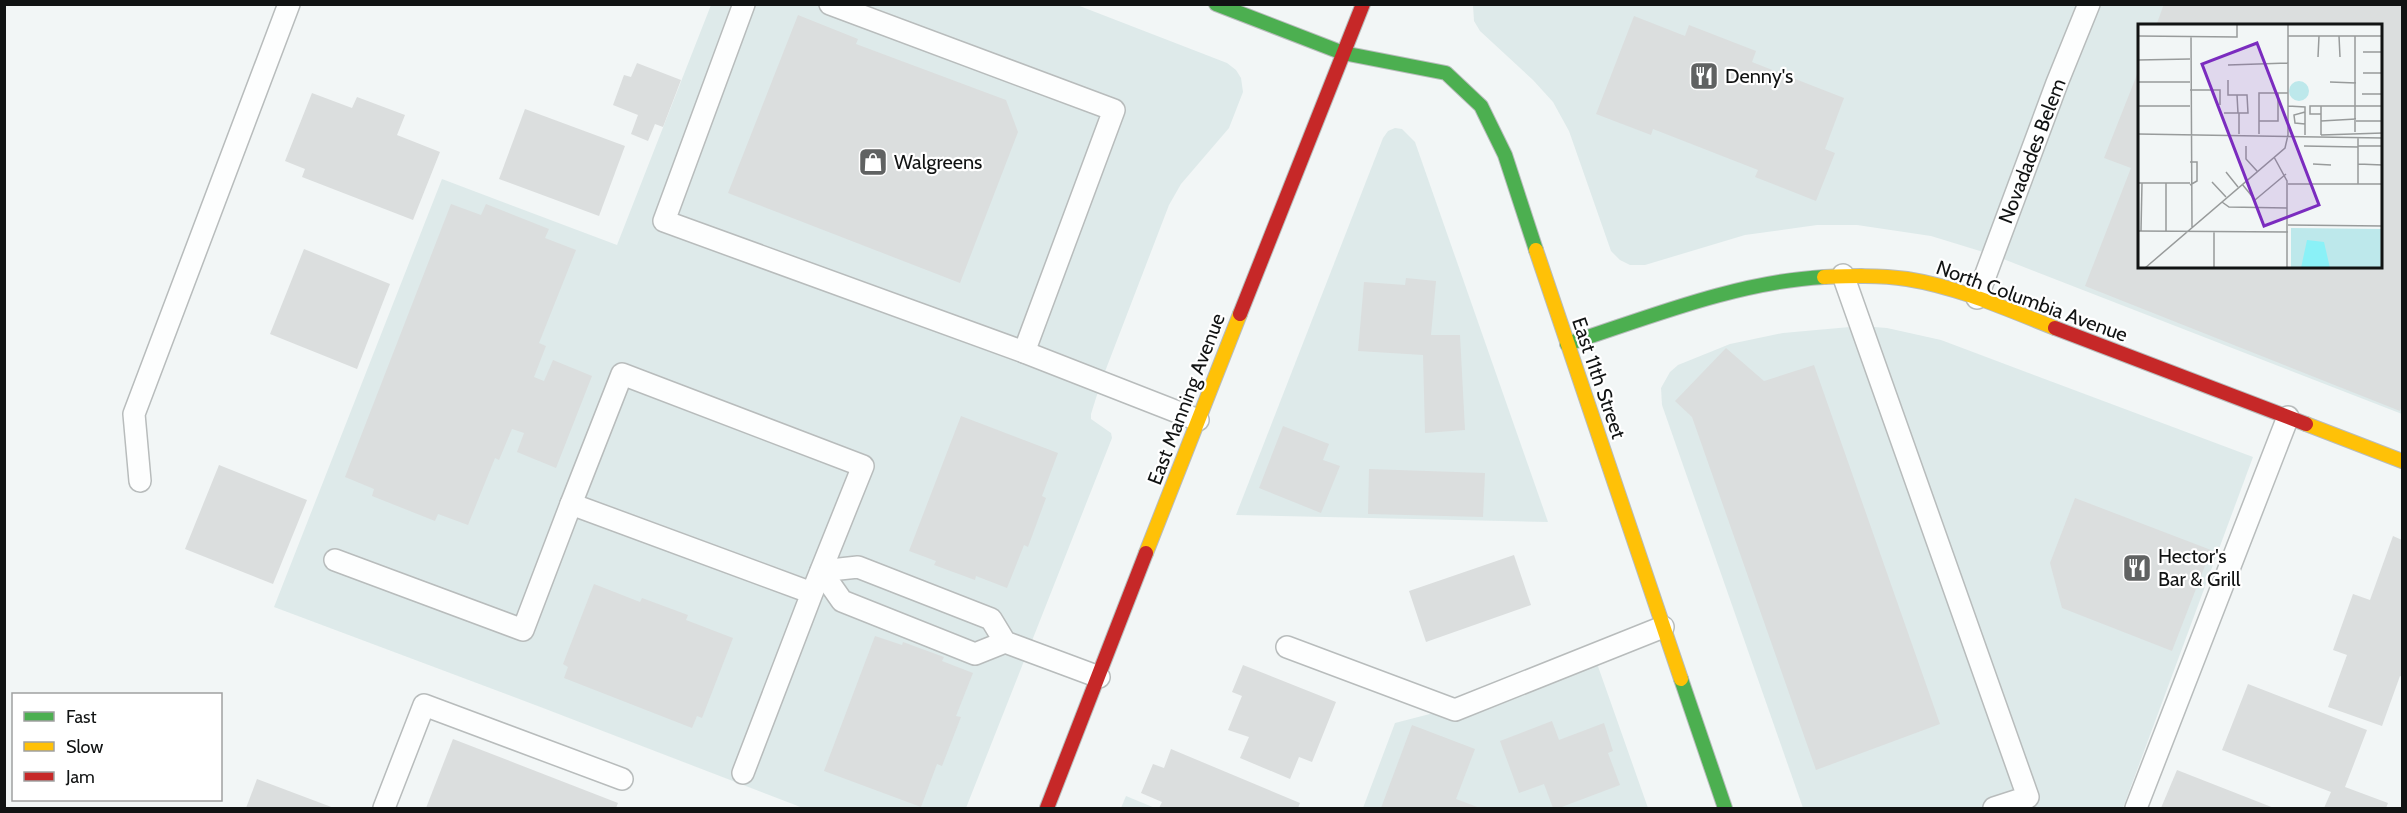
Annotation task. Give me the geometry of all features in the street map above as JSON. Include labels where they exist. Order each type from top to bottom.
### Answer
[{"type":"main road","points":[[1216,4],[1343,53]]},
{"type":"main road","name":"East Manning Avenue","points":[[1047,808],[1363,4]]},
{"type":"main road","name":"East 11th Street","points":[[1343,53],[1446,73],[1481,106],[1505,155],[1725,808]]},
{"type":"main road","name":"North Columbia Avenue","points":[[1567,344],[1756,286],[1796,278],[1844,275],[1900,278],[1946,288],[1977,298],[2403,461]]},
{"type":"lane","points":[[140,481],[134,414],[289,4]]},
{"type":"lane","points":[[744,4],[664,221],[1024,352],[1198,420]]},
{"type":"lane","points":[[830,4],[1114,110],[1024,352]]},
{"type":"lane","name":"Novadades Belem","points":[[1977,298],[2089,4]]},
{"type":"lane","points":[[1844,275],[2028,797],[1994,808]]},
{"type":"lane","points":[[335,561],[523,630],[622,374],[863,466],[743,773]]},
{"type":"lane","points":[[2136,808],[2288,417]]},
{"type":"lane","points":[[571,504],[812,593]]},
{"type":"lane","points":[[821,571],[858,567],[991,619],[1005,642],[1099,677]]},
{"type":"lane","points":[[821,571],[842,601],[975,654],[1005,642]]},
{"type":"lane","points":[[1287,647],[1455,710],[1663,627]]},
{"type":"lane","points":[[384,808],[424,705],[622,779]]},
{"type":"shaded area","points":[[711,5],[1077,5],[1227,63],[1236,70],[1241,78],[1243,92],[1229,128],[1181,184],[1169,205],[1101,382],[1091,419],[1111,433],[1112,438],[966,808],[803,808],[274,607],[442,179],[617,245]]},
{"type":"shaded area","points":[[1473,5],[2402,5],[2402,414],[1993,255],[1931,236],[1857,225],[1817,225],[1745,235],[1645,265],[1630,265],[1620,260],[1611,251],[1569,131],[1553,102],[1533,80],[1480,31],[1474,21]]},
{"type":"shaded area","points":[[1395,128],[1402,129],[1415,142],[1548,522],[1236,515],[1383,138],[1388,131]]},
{"type":"shaded area","points":[[1861,326],[1887,328],[1941,340],[2253,457],[2123,808],[1803,808],[1662,405],[1661,388],[1670,372],[1678,365],[1730,344],[1783,333]]},
{"type":"shaded area","points":[[1594,655],[1648,808],[1363,808],[1395,723],[1453,708]]},
{"type":"shaded area","points":[[1126,796],[1155,808],[1121,808]]},
{"type":"building","points":[[2164,4],[2402,4],[2402,405],[2400,411],[2085,286],[2131,168],[2104,158],[2138,72],[2138,268],[2383,268],[2383,24],[2157,24]]},
{"type":"building","name":"Walgreens","points":[[798,15],[858,39],[856,44],[1006,100],[1018,132],[960,283],[728,193]]},
{"type":"building","points":[[1634,16],[1685,36],[1689,25],[1756,51],[1752,62],[1844,98],[1825,149],[1835,153],[1816,201],[1755,177],[1758,170],[1653,129],[1651,135],[1596,114]]},
{"type":"building","points":[[637,63],[681,80],[663,127],[655,124],[648,141],[631,134],[638,115],[613,105],[624,75],[631,77]]},
{"type":"building","points":[[312,93],[352,108],[357,97],[405,115],[397,135],[440,152],[413,220],[302,177],[305,169],[285,161]]},
{"type":"building","points":[[525,109],[625,146],[599,216],[499,179]]},
{"type":"building","points":[[451,204],[481,215],[486,204],[549,229],[545,238],[576,250],[539,343],[546,346],[534,377],[544,381],[553,360],[592,376],[556,468],[517,452],[524,433],[512,429],[499,460],[495,458],[468,525],[438,514],[435,521],[372,496],[374,489],[345,477]]},
{"type":"building","points":[[304,249],[390,284],[357,369],[270,334]]},
{"type":"building","points":[[1406,278],[1436,281],[1431,335],[1460,335],[1465,430],[1425,433],[1423,355],[1358,351],[1364,282],[1405,285]]},
{"type":"building","points":[[1726,348],[1764,381],[1814,365],[1940,724],[1816,770],[1692,417],[1675,401]]},
{"type":"building","points":[[961,416],[1058,453],[1042,496],[1046,498],[1028,547],[1024,545],[1007,588],[976,576],[975,580],[934,565],[936,561],[909,551]]},
{"type":"building","points":[[1283,426],[1329,444],[1323,460],[1340,466],[1321,513],[1259,488]]},
{"type":"building","points":[[219,465],[307,500],[273,584],[185,549]]},
{"type":"building","points":[[1369,469],[1485,473],[1483,517],[1368,514]]},
{"type":"building","points":[[2075,498],[2211,550],[2172,651],[2062,608],[2050,563]]},
{"type":"building","points":[[2393,536],[2402,540],[2402,677],[2400,676],[2382,726],[2328,707],[2347,655],[2333,650],[2353,594],[2370,600]]},
{"type":"building","points":[[1514,555],[1531,605],[1426,642],[1409,591]]},
{"type":"building","points":[[594,584],[640,602],[642,598],[688,615],[686,620],[733,638],[702,718],[697,716],[692,728],[564,678],[568,667],[563,664]]},
{"type":"building","points":[[875,636],[902,645],[903,642],[944,657],[942,661],[973,673],[956,716],[961,717],[942,766],[937,764],[921,807],[824,771]]},
{"type":"building","points":[[1243,665],[1336,702],[1312,762],[1299,757],[1290,779],[1240,758],[1249,737],[1228,730],[1242,696],[1232,692]]},
{"type":"building","points":[[2248,684],[2367,730],[2345,787],[2388,803],[2386,808],[2324,808],[2331,792],[2222,750]]},
{"type":"building","points":[[1552,721],[1559,740],[1604,723],[1613,751],[1608,753],[1620,785],[1559,808],[1553,808],[1544,784],[1519,793],[1500,741]]},
{"type":"building","points":[[1412,725],[1475,749],[1456,799],[1480,808],[1381,808]]},
{"type":"building","points":[[453,739],[618,803],[616,808],[426,808]]},
{"type":"building","points":[[1171,749],[1300,803],[1298,808],[1159,808],[1162,802],[1141,793],[1153,764],[1164,768]]},
{"type":"building","points":[[2177,770],[2274,808],[2161,808]]},
{"type":"building","points":[[257,779],[334,808],[246,808]]},
{"type":"traffic: fast","points":[[1216,4],[1343,53],[1446,73],[1481,106],[1505,155],[1536,250]]},
{"type":"traffic: fast","points":[[1567,344],[1726,293],[1791,280],[1824,277]]},
{"type":"traffic: fast","points":[[1681,679],[1725,808]]},
{"type":"traffic: slow","points":[[1536,250],[1681,679]]},
{"type":"traffic: slow","points":[[1824,277],[1886,277],[1945,287],[2055,328]]},
{"type":"traffic: slow","points":[[1146,553],[1240,314]]},
{"type":"traffic: slow","points":[[2306,424],[2402,461]]},
{"type":"traffic: jam","points":[[1240,314],[1363,4]]},
{"type":"traffic: jam","points":[[2055,328],[2306,424]]},
{"type":"traffic: jam","points":[[1047,808],[1146,553]]},
{"type":"place","name":"Denny's","points":[[1704,76]]},
{"type":"place","name":"Walgreens","points":[[873,162]]},
{"type":"place","name":"Hector's Bar & Grill","points":[[2137,568]]}]
